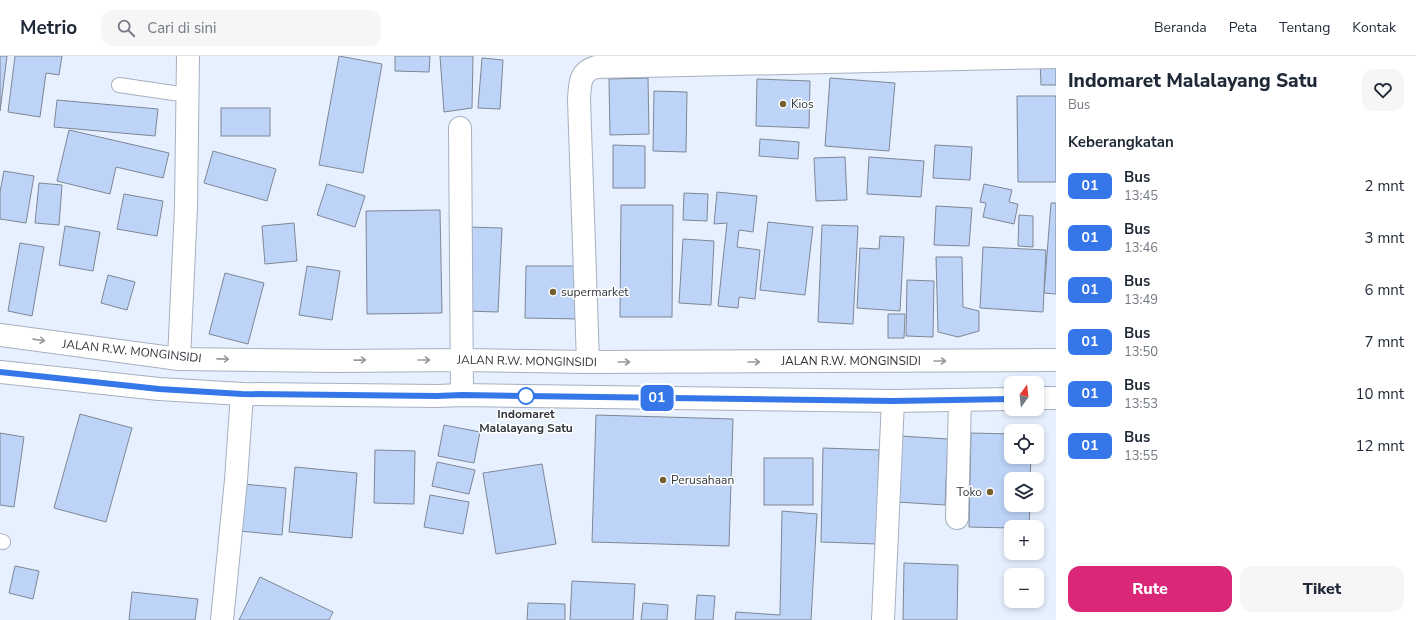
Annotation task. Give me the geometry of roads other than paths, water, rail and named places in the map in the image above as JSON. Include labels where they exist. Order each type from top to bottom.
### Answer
[{"type":"main road","points":[[179,359],[186,207],[188,56]]},
{"type":"main road","points":[[588,362],[579,100],[583,75],[596,61],[1056,57]]},
{"type":"main road","points":[[460,128],[462,395]]},
{"type":"main road","name":"JALAN R.W. MONGINSIDI","points":[[0,335],[179,359],[588,362],[1056,360]]},
{"type":"main road","points":[[0,372],[159,389],[242,394],[385,396],[462,395],[893,401],[1004,399]]},
{"type":"main road","points":[[222,620],[236,480],[242,394]]},
{"type":"main road","points":[[1044,398],[1056,398]]},
{"type":"main road","points":[[957,518],[960,400]]},
{"type":"main road","points":[[883,620],[893,401]]},
{"type":"lane","points":[[119,85],[187,95]]},
{"type":"place","name":"Kios","points":[[783,104]]},
{"type":"place","name":"supermarket","points":[[553,292]]},
{"type":"place","name":"Indomaret Malalayang Satu","points":[[526,396]]},
{"type":"place","name":"Perusahaan","points":[[663,480]]},
{"type":"place","name":"Toko","points":[[990,492]]}]
